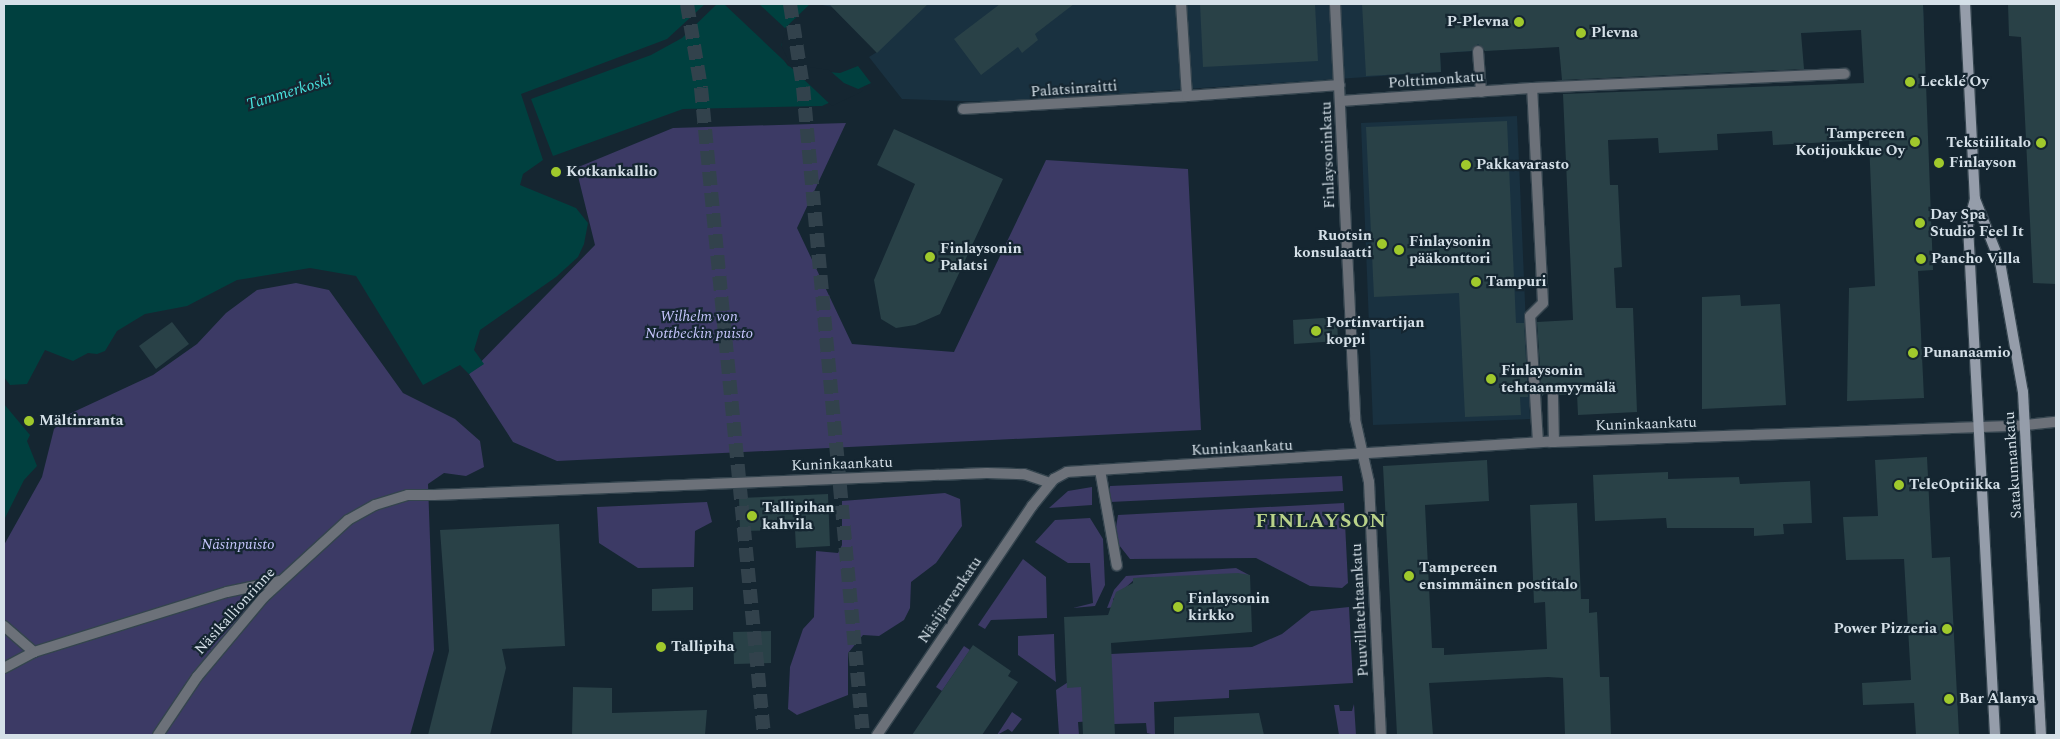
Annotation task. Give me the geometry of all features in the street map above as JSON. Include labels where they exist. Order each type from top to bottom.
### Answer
[{"type":"main road","name":"Satakunnankatu","points":[[1965,4],[1975,198],[1968,226],[1995,735]]},
{"type":"main road","name":"Satakunnankatu","points":[[1975,198],[2000,262],[2026,425],[2041,735]]},
{"type":"street","points":[[1181,4],[1187,96],[1340,85]]},
{"type":"street","name":"Finlaysoninkatu","points":[[1335,4],[1355,419],[1363,454]]},
{"type":"street","points":[[1478,51],[1481,92]]},
{"type":"street","name":"Polttimonkatu","points":[[1341,101],[1532,88],[1845,74]]},
{"type":"street","points":[[1532,88],[1543,303],[1530,316],[1538,442]]},
{"type":"street","name":"Palatsinraitti","points":[[963,109],[1187,96]]},
{"type":"street","points":[[1553,396],[1554,442]]},
{"type":"street","name":"Kuninkaankatu","points":[[434,495],[988,474],[1024,474],[1050,483],[1071,471],[1538,442],[1979,427],[2056,422]]},
{"type":"street","name":"Puuvillatehtaankatu","points":[[1363,454],[1369,482],[1380,735]]},
{"type":"street","points":[[1100,470],[1116,566]]},
{"type":"street","name":"Näsijärvenkatu","points":[[877,735],[1050,483]]},
{"type":"street","name":"Näsikallionrinne","points":[[158,735],[196,678],[280,581],[348,520],[375,504],[408,495],[434,495]]},
{"type":"street","points":[[4,668],[34,652],[227,592],[280,581]]},
{"type":"street","points":[[4,626],[34,652]]},
{"type":"shaded area","points":[[817,4],[1923,4],[1924,26],[1440,53],[1441,72],[993,102],[902,99],[869,57],[877,52],[832,7]]},
{"type":"shaded area","points":[[1517,116],[1530,419],[1373,425],[1361,123]]},
{"type":"green space","name":"Wilhelm von Nottbeckin puisto","points":[[846,123],[797,228],[852,344],[954,352],[1046,160],[1188,169],[1201,430],[557,461],[513,442],[469,374],[595,245],[576,168],[673,128]]},
{"type":"green space","name":"Näsinpuisto","points":[[296,283],[329,290],[403,393],[455,419],[480,441],[484,467],[466,476],[444,473],[428,484],[434,650],[410,735],[4,735],[4,545],[42,477],[54,429],[67,415],[153,375],[197,344],[226,313],[257,290]]},
{"type":"green space","points":[[1342,476],[1343,491],[1110,502],[1110,486]]},
{"type":"green space","points":[[1092,487],[1092,505],[1049,508],[1068,491]]},
{"type":"green space","points":[[945,493],[960,499],[962,526],[936,563],[911,582],[910,608],[904,620],[879,636],[863,635],[848,653],[848,695],[797,715],[788,709],[790,667],[803,629],[814,617],[816,551],[838,553],[842,545],[842,501]]},
{"type":"green space","points":[[707,502],[712,522],[695,531],[694,567],[638,568],[599,543],[597,507]]},
{"type":"green space","points":[[1344,503],[1348,583],[1342,588],[1310,586],[1256,558],[1130,559],[1119,545],[1116,527],[1118,515]]},
{"type":"green space","points":[[1090,518],[1103,539],[1105,585],[1095,606],[1073,608],[1093,603],[1090,563],[1068,563],[1035,542],[1055,520]]},
{"type":"green space","points":[[1023,559],[1046,577],[1047,618],[991,620],[985,629],[978,625]]},
{"type":"green space","points":[[1236,568],[1249,575],[1136,578],[1113,599],[1115,607],[1107,608],[1114,590],[1126,576]]},
{"type":"green space","points":[[1349,607],[1353,683],[1229,690],[1229,698],[1154,702],[1155,735],[1147,733],[1146,723],[1114,724],[1113,720],[1078,722],[1079,735],[1059,735],[1056,690],[1111,654],[1252,647],[1282,634],[1311,611]]},
{"type":"green space","points":[[1054,634],[1056,682],[1018,655],[1018,636]]},
{"type":"green space","points":[[964,646],[970,650],[942,691],[936,687]]},
{"type":"green space","points":[[1354,704],[1356,735],[1339,735],[1334,705],[1339,705],[1340,711],[1352,711]]},
{"type":"green space","points":[[1012,712],[1022,719],[1012,732],[1008,729],[997,735]]},
{"type":"water","name":"Tammerkoski","points":[[4,4],[705,4],[667,39],[521,94],[543,160],[523,174],[520,185],[576,208],[588,223],[584,244],[578,257],[556,277],[480,330],[474,350],[484,364],[469,374],[460,365],[423,385],[356,276],[310,268],[237,280],[187,306],[145,314],[117,331],[105,351],[97,354],[88,353],[73,361],[45,350],[27,384],[10,385],[4,377]]},
{"type":"water","points":[[717,4],[810,4],[782,31],[781,56],[788,66],[802,70],[840,73],[858,66],[871,83],[822,106],[683,109],[553,156],[531,99],[651,55],[682,38]]},
{"type":"water","points":[[4,404],[30,435],[27,441],[37,466],[24,480],[4,520]]},
{"type":"pier","points":[[724,4],[759,4],[787,30],[781,45],[790,64],[829,70],[844,83],[863,91],[832,106]]},
{"type":"building","points":[[829,4],[928,4],[877,53]]},
{"type":"building","points":[[1000,4],[1074,4],[1035,34],[1038,40],[1022,53],[1018,47],[981,75],[954,39]]},
{"type":"building","points":[[1200,4],[1315,4],[1318,61],[1203,67]]},
{"type":"building","points":[[1362,4],[1923,4],[1933,270],[1918,271],[1924,398],[1847,401],[1849,288],[1875,286],[1869,140],[1773,145],[1772,131],[1717,134],[1718,150],[1659,153],[1658,138],[1608,140],[1610,185],[1618,185],[1622,267],[1614,268],[1616,308],[1633,308],[1637,412],[1578,415],[1577,394],[1560,395],[1552,389],[1542,396],[1537,322],[1573,320],[1563,94],[1864,83],[1861,30],[1801,33],[1804,69],[1562,80],[1559,47],[1485,51],[1478,44],[1471,51],[1440,53],[1441,72],[1366,76]]},
{"type":"building","name":"Tekstiilitalo","points":[[2008,4],[2056,4],[2056,284],[2033,283],[2021,37],[2009,36]]},
{"type":"building","points":[[1507,121],[1516,323],[1524,323],[1528,397],[1520,397],[1521,415],[1465,417],[1459,293],[1374,297],[1366,127]]},
{"type":"building","points":[[894,129],[1003,179],[940,314],[915,325],[896,328],[881,319],[874,280],[915,184],[877,165]]},
{"type":"building","points":[[1740,295],[1741,306],[1780,304],[1786,405],[1702,409],[1702,297]]},
{"type":"building","name":"Portinvartijan koppi","points":[[1337,317],[1338,341],[1294,344],[1293,320]]},
{"type":"building","points":[[172,322],[189,344],[156,369],[139,346]]},
{"type":"building","points":[[1927,457],[1932,558],[1950,557],[1959,735],[1916,735],[1914,703],[1863,705],[1862,683],[1911,680],[1904,559],[1846,560],[1843,517],[1878,516],[1875,460]]},
{"type":"building","points":[[1487,460],[1489,501],[1425,505],[1432,648],[1444,648],[1444,655],[1547,649],[1545,602],[1534,603],[1530,505],[1577,503],[1581,599],[1589,599],[1589,613],[1597,612],[1600,677],[1609,677],[1611,735],[1565,735],[1563,678],[1548,677],[1429,683],[1433,735],[1397,735],[1383,466]]},
{"type":"building","points":[[1668,472],[1668,479],[1739,477],[1740,484],[1810,481],[1812,523],[1783,524],[1784,534],[1754,536],[1754,528],[1667,528],[1666,518],[1595,521],[1593,475]]},
{"type":"building","points":[[828,494],[830,546],[796,548],[795,530],[740,531],[739,498]]},
{"type":"building","points":[[559,524],[565,646],[502,649],[506,668],[490,735],[428,735],[449,651],[440,530]]},
{"type":"building","points":[[1238,573],[1250,575],[1252,632],[1111,643],[1115,735],[1083,735],[1081,687],[1067,688],[1064,617],[1108,615],[1116,592],[1133,583],[1133,578]]},
{"type":"building","points":[[693,587],[693,610],[652,611],[652,589]]},
{"type":"building","points":[[771,631],[771,663],[734,664],[733,632]]},
{"type":"building","points":[[973,645],[1011,671],[1008,676],[1018,682],[982,735],[912,735]]},
{"type":"building","points":[[573,687],[612,688],[612,713],[707,710],[705,735],[572,735]]},
{"type":"building","points":[[1259,713],[1264,735],[1174,735],[1174,717]]},
{"type":"tunnel","points":[[687,4],[701,88],[764,735]]},
{"type":"tunnel","points":[[790,4],[803,87],[863,735]]},
{"type":"place","name":"P-Plevna","points":[[1519,22]]},
{"type":"place","name":"Plevna","points":[[1581,33]]},
{"type":"place","name":"Lecklé Oy","points":[[1910,82]]},
{"type":"place","name":"Tampereen Kotijoukkue Oy","points":[[1915,142]]},
{"type":"place","name":"Tekstiilitalo","points":[[2041,143]]},
{"type":"place","name":"Finlayson","points":[[1939,163]]},
{"type":"place","name":"Pakkavarasto","points":[[1466,165]]},
{"type":"place","name":"Kotkankallio","points":[[556,172]]},
{"type":"place","name":"Day Spa Studio Feel It","points":[[1920,223]]},
{"type":"place","name":"Ruotsin konsulaatti","points":[[1382,244]]},
{"type":"place","name":"Finlaysonin pääkonttori","points":[[1399,250]]},
{"type":"place","name":"Finlaysonin Palatsi","points":[[930,257]]},
{"type":"place","name":"Pancho Villa","points":[[1921,259]]},
{"type":"place","name":"Tampuri","points":[[1476,282]]},
{"type":"place","name":"Portinvartijan koppi","points":[[1316,331]]},
{"type":"place","name":"Punanaamio","points":[[1913,353]]},
{"type":"place","name":"Finlaysonin tehtaanmyymälä","points":[[1491,379]]},
{"type":"place","name":"Mältinranta","points":[[29,421]]},
{"type":"place","name":"TeleOptiikka","points":[[1899,485]]},
{"type":"place","name":"Tallipihan kahvila","points":[[752,516]]},
{"type":"place","name":"Tampereen ensimmäinen postitalo","points":[[1409,576]]},
{"type":"place","name":"Finlaysonin kirkko","points":[[1178,607]]},
{"type":"place","name":"Power Pizzeria","points":[[1947,629]]},
{"type":"place","name":"Tallipiha","points":[[661,647]]},
{"type":"place","name":"Bar Alanya","points":[[1949,699]]},
{"type":"district","name":"FINLAYSON","points":[[1321,521]]}]
